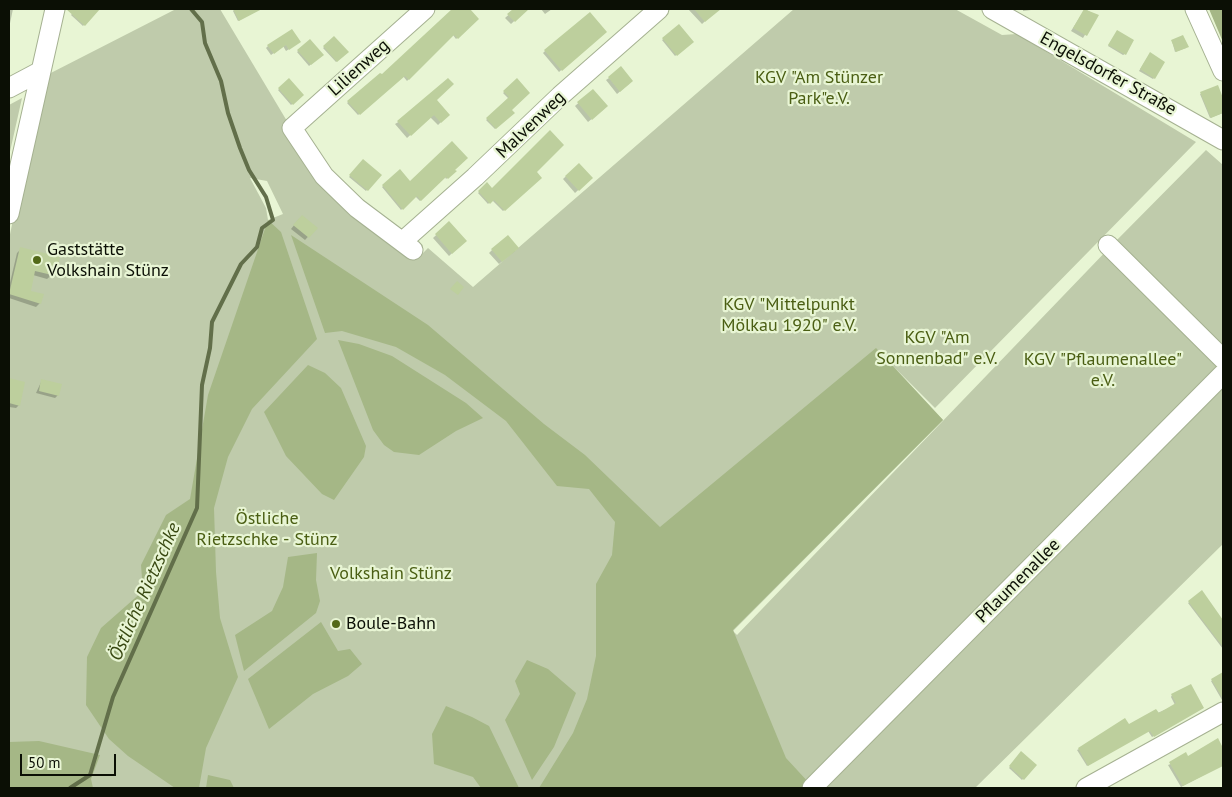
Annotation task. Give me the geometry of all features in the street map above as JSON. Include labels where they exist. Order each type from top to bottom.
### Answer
[{"type":"street","points":[[9,214],[55,9]]},
{"type":"street","name":"Lilienweg","points":[[292,128],[425,9]]},
{"type":"street","name":"Malvenweg","points":[[292,128],[324,176],[358,208],[408,246],[475,177],[560,96],[659,9]]},
{"type":"street","name":"Engelsdorfer Straße","points":[[992,9],[1074,63],[1223,140]]},
{"type":"street","points":[[1195,9],[1223,71]]},
{"type":"street","points":[[9,88],[42,71]]},
{"type":"street","points":[[1108,245],[1223,359]]},
{"type":"street","name":"Pflaumenallee","points":[[812,788],[1223,374]]},
{"type":"street","points":[[1086,788],[1223,712]]},
{"type":"green space","name":"Östliche Rietzschke - Stünz","points":[[176,9],[220,9],[324,183],[417,259],[428,248],[473,287],[794,9],[955,9],[1002,35],[1017,34],[1196,142],[935,408],[894,367],[943,420],[733,631],[737,635],[1112,245],[1206,150],[1223,165],[1223,544],[975,788],[9,788],[9,239],[43,77]],"holes":[[[250,178],[267,181],[283,214],[268,220],[266,208]]]},
{"type":"green space","points":[[1209,9],[1223,9],[1223,42]]},
{"type":"green space","points":[[22,98],[9,156],[9,105]]},
{"type":"green space","points":[[268,220],[281,232],[317,339],[252,409],[228,457],[214,508],[216,572],[220,618],[238,677],[206,748],[199,788],[175,788],[128,756],[109,739],[86,705],[87,657],[101,628],[143,591],[141,565],[166,515],[190,499],[208,395]]},
{"type":"green space","points":[[291,235],[428,325],[544,424],[585,455],[660,527],[876,348],[943,420],[733,630],[786,758],[810,784],[806,788],[539,788],[573,733],[587,699],[596,656],[596,584],[612,555],[615,522],[589,489],[557,486],[506,421],[445,375],[396,347],[342,331],[325,333]]},
{"type":"green space","points":[[338,340],[359,344],[392,356],[466,403],[483,418],[456,431],[419,455],[394,452],[384,445],[373,430]]},
{"type":"green space","points":[[308,365],[325,373],[341,388],[366,446],[364,457],[334,500],[322,494],[286,456],[264,412]]},
{"type":"green space","points":[[317,553],[316,580],[320,601],[316,613],[244,671],[235,635],[272,611],[283,587],[288,557]]},
{"type":"green space","points":[[321,622],[338,651],[350,649],[362,664],[348,676],[313,694],[269,729],[248,679]]},
{"type":"green space","points":[[527,660],[548,669],[576,693],[554,747],[532,780],[505,720],[520,694],[515,681]]},
{"type":"green space","points":[[446,706],[489,726],[519,788],[481,788],[473,777],[434,764],[432,734]]},
{"type":"green space","points":[[39,741],[100,755],[91,779],[93,788],[9,788],[9,742]]},
{"type":"green space","points":[[208,775],[230,780],[234,788],[206,788]]},
{"type":"building","points":[[66,9],[100,9],[85,26]]},
{"type":"building","points":[[233,9],[262,9],[239,21]]},
{"type":"building","points":[[452,9],[470,9],[479,19],[458,39],[454,35],[409,80],[405,76],[360,115],[347,101],[380,73],[382,74]]},
{"type":"building","points":[[513,9],[529,9],[515,22],[507,14]]},
{"type":"building","points":[[694,9],[721,9],[705,22]]},
{"type":"building","points":[[1084,9],[1099,15],[1087,36],[1073,28]]},
{"type":"building","points":[[590,12],[607,32],[562,71],[544,50]]},
{"type":"building","points":[[679,24],[694,42],[677,56],[662,38]]},
{"type":"building","points":[[292,29],[301,42],[289,50],[286,45],[274,54],[267,45]]},
{"type":"building","points":[[1117,30],[1134,40],[1126,55],[1108,45]]},
{"type":"building","points":[[1183,35],[1189,47],[1176,52],[1171,40]]},
{"type":"building","points":[[334,36],[349,52],[337,62],[323,46]]},
{"type":"building","points":[[310,39],[324,55],[311,65],[297,50]]},
{"type":"building","points":[[1150,52],[1165,62],[1155,79],[1140,69]]},
{"type":"building","points":[[621,66],[633,81],[620,92],[608,77]]},
{"type":"building","points":[[289,78],[304,95],[293,105],[278,88]]},
{"type":"building","points":[[448,78],[454,84],[437,100],[450,115],[441,123],[434,115],[411,136],[397,121]]},
{"type":"building","points":[[517,78],[530,93],[512,110],[515,113],[496,129],[486,118],[509,97],[503,91]]},
{"type":"building","points":[[1218,85],[1223,98],[1223,113],[1211,118],[1200,92]]},
{"type":"building","points":[[593,89],[608,106],[592,120],[577,102]]},
{"type":"building","points":[[550,130],[564,145],[537,172],[542,178],[505,211],[494,200],[490,204],[478,191],[487,182],[492,188]]},
{"type":"building","points":[[452,141],[468,158],[455,170],[457,171],[448,179],[446,177],[421,201],[417,196],[403,210],[382,185],[400,169],[410,181]]},
{"type":"building","points":[[363,159],[382,175],[368,191],[349,175]]},
{"type":"building","points":[[579,163],[593,178],[579,191],[565,176]]},
{"type":"building","points":[[302,215],[318,228],[309,238],[293,225]]},
{"type":"building","points":[[449,221],[467,241],[452,254],[435,234]]},
{"type":"building","points":[[508,235],[519,248],[502,262],[491,249]]},
{"type":"building","points":[[20,247],[60,257],[56,273],[53,272],[52,275],[35,271],[31,291],[44,294],[41,304],[9,294]]},
{"type":"building","points":[[457,281],[464,287],[458,295],[450,289]]},
{"type":"building","points":[[9,378],[25,382],[20,406],[9,403]]},
{"type":"building","points":[[41,379],[62,384],[59,396],[39,391]]},
{"type":"building","points":[[1202,590],[1223,620],[1223,647],[1188,601]]},
{"type":"building","points":[[1223,672],[1223,699],[1211,679]]},
{"type":"building","points":[[1191,684],[1204,708],[1154,737],[1150,731],[1088,766],[1078,748],[1125,718],[1129,724],[1156,709],[1159,713],[1176,703],[1171,694]]},
{"type":"building","points":[[1218,738],[1223,748],[1223,766],[1183,786],[1169,762],[1186,752],[1188,756]]},
{"type":"building","points":[[1021,751],[1037,765],[1024,780],[1009,766]]},
{"type":"waterway","name":"Östliche Rietzschke","points":[[70,788],[90,775],[113,697],[197,508],[202,385],[210,348],[212,322],[241,264],[257,247],[262,228],[273,220],[266,197],[249,170],[240,148],[228,113],[221,81],[205,43],[202,22],[191,9]]},
{"type":"place","name":"Gaststätte Volkshain Stünz","points":[[37,260]]},
{"type":"place","name":"Boule-Bahn","points":[[336,624]]},
{"type":"park label","name":"KGV \"Am Stünzer Park\"e.V.","points":[[819,88]]},
{"type":"park label","name":"KGV \"Mittelpunkt Mölkau 1920\" e.V.","points":[[789,315]]},
{"type":"park label","name":"KGV \"Am Sonnenbad\" e.V.","points":[[937,348]]},
{"type":"park label","name":"KGV \"Pflaumenallee\" e.V.","points":[[1103,370]]},
{"type":"park label","name":"Volkshain Stünz","points":[[391,574]]}]
